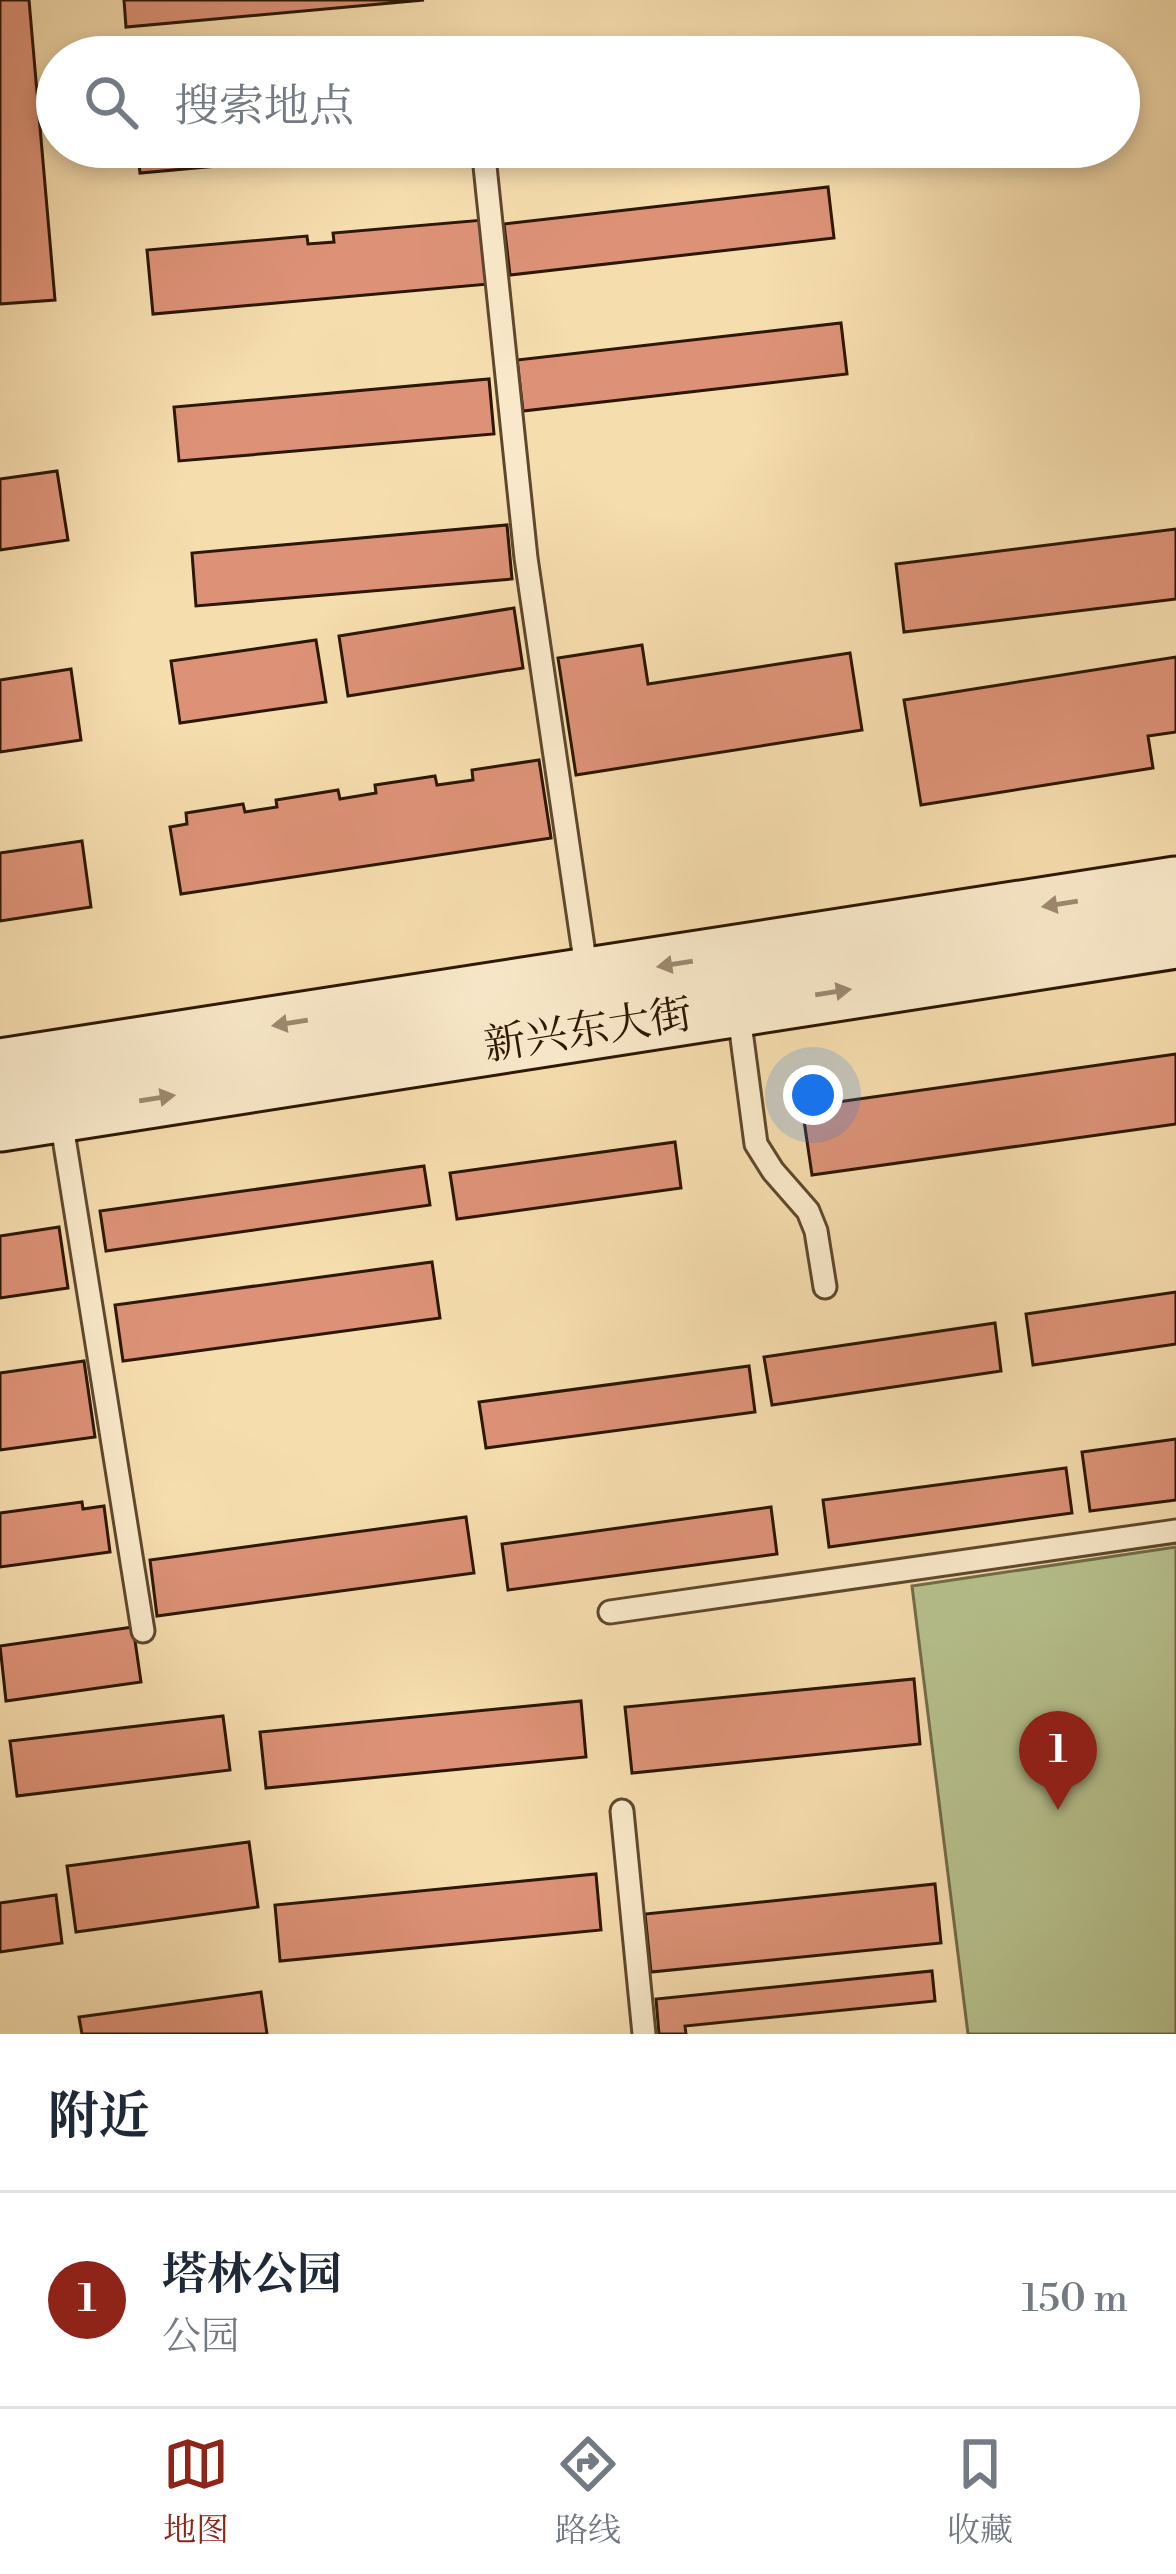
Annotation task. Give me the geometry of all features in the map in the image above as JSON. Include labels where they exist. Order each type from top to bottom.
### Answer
[{"type":"main road","name":"新兴东大街","points":[[0,1068],[1176,886]]},
{"type":"main road","name":"新兴东大街","points":[[0,1122],[1176,939]]},
{"type":"lane","points":[[485,168],[526,558],[588,977]]},
{"type":"lane","points":[[738,1007],[756,1144],[808,1211],[825,1287]]},
{"type":"lane","points":[[60,1113],[143,1631]]},
{"type":"lane","points":[[610,1612],[1176,1531]]},
{"type":"lane","points":[[622,1811],[644,2034]]},
{"type":"green space","points":[[1176,1547],[1176,2034],[968,2034],[912,1586]]},
{"type":"building","points":[[0,0],[29,0],[36,81],[36,168],[44,168],[55,300],[0,304]]},
{"type":"building","points":[[124,0],[424,0],[126,27]]},
{"type":"building","points":[[139,168],[196,168],[140,173]]},
{"type":"building","points":[[828,187],[834,238],[510,275],[504,224]]},
{"type":"building","points":[[483,220],[489,284],[153,314],[147,250],[307,236],[308,244],[334,242],[333,233]]},
{"type":"building","points":[[841,323],[847,374],[523,411],[517,360]]},
{"type":"building","points":[[489,379],[494,434],[179,461],[174,407]]},
{"type":"building","points":[[57,471],[68,540],[0,550],[0,479]]},
{"type":"building","points":[[507,525],[512,579],[196,606],[192,553]]},
{"type":"building","points":[[1176,529],[1176,599],[904,632],[896,564]]},
{"type":"building","points":[[514,608],[523,668],[348,696],[339,636]]},
{"type":"building","points":[[316,640],[326,702],[180,723],[171,661]]},
{"type":"building","points":[[642,645],[648,684],[850,653],[862,730],[576,775],[558,658]]},
{"type":"building","points":[[1176,657],[1176,732],[1148,736],[1153,768],[921,805],[904,700]]},
{"type":"building","points":[[71,669],[81,740],[0,752],[0,680]]},
{"type":"building","points":[[539,760],[551,838],[181,894],[170,827],[187,824],[186,813],[243,804],[245,812],[277,807],[276,800],[338,790],[340,799],[376,793],[375,785],[435,776],[437,785],[473,780],[472,770]]},
{"type":"building","points":[[82,841],[91,907],[0,921],[0,853]]},
{"type":"building","points":[[1176,1054],[1176,1124],[812,1175],[802,1107]]},
{"type":"building","points":[[675,1142],[681,1188],[457,1219],[450,1173]]},
{"type":"building","points":[[424,1166],[430,1205],[106,1251],[100,1211]]},
{"type":"building","points":[[59,1227],[68,1288],[0,1298],[0,1236]]},
{"type":"building","points":[[432,1262],[440,1318],[123,1361],[115,1305]]},
{"type":"building","points":[[1176,1292],[1176,1344],[1033,1365],[1026,1314]]},
{"type":"building","points":[[995,1323],[1001,1371],[772,1405],[764,1357]]},
{"type":"building","points":[[84,1361],[95,1437],[0,1450],[0,1373]]},
{"type":"building","points":[[749,1366],[755,1412],[486,1448],[479,1402]]},
{"type":"building","points":[[1176,1439],[1176,1500],[1090,1511],[1082,1452]]},
{"type":"building","points":[[1066,1468],[1072,1513],[829,1547],[823,1500]]},
{"type":"building","points":[[82,1502],[83,1509],[104,1506],[110,1552],[0,1567],[0,1513]]},
{"type":"building","points":[[771,1507],[777,1554],[508,1590],[502,1544]]},
{"type":"building","points":[[466,1517],[474,1573],[157,1616],[150,1560]]},
{"type":"building","points":[[133,1627],[141,1682],[6,1701],[0,1646]]},
{"type":"building","points":[[914,1679],[920,1744],[632,1773],[625,1707]]},
{"type":"building","points":[[581,1701],[586,1757],[266,1788],[260,1732]]},
{"type":"building","points":[[223,1716],[230,1770],[17,1796],[10,1741]]},
{"type":"building","points":[[249,1842],[258,1907],[76,1932],[67,1866]]},
{"type":"building","points":[[596,1874],[601,1930],[280,1961],[275,1905]]},
{"type":"building","points":[[935,1884],[941,1943],[651,1972],[645,1914]]},
{"type":"building","points":[[56,1895],[62,1943],[0,1952],[0,1903]]},
{"type":"building","points":[[932,1971],[935,2001],[685,2026],[686,2034],[659,2034],[656,1999]]},
{"type":"building","points":[[261,1992],[267,2034],[82,2034],[79,2017]]},
{"type":"place","name":"塔林公园","points":[[1058,1810]]}]
